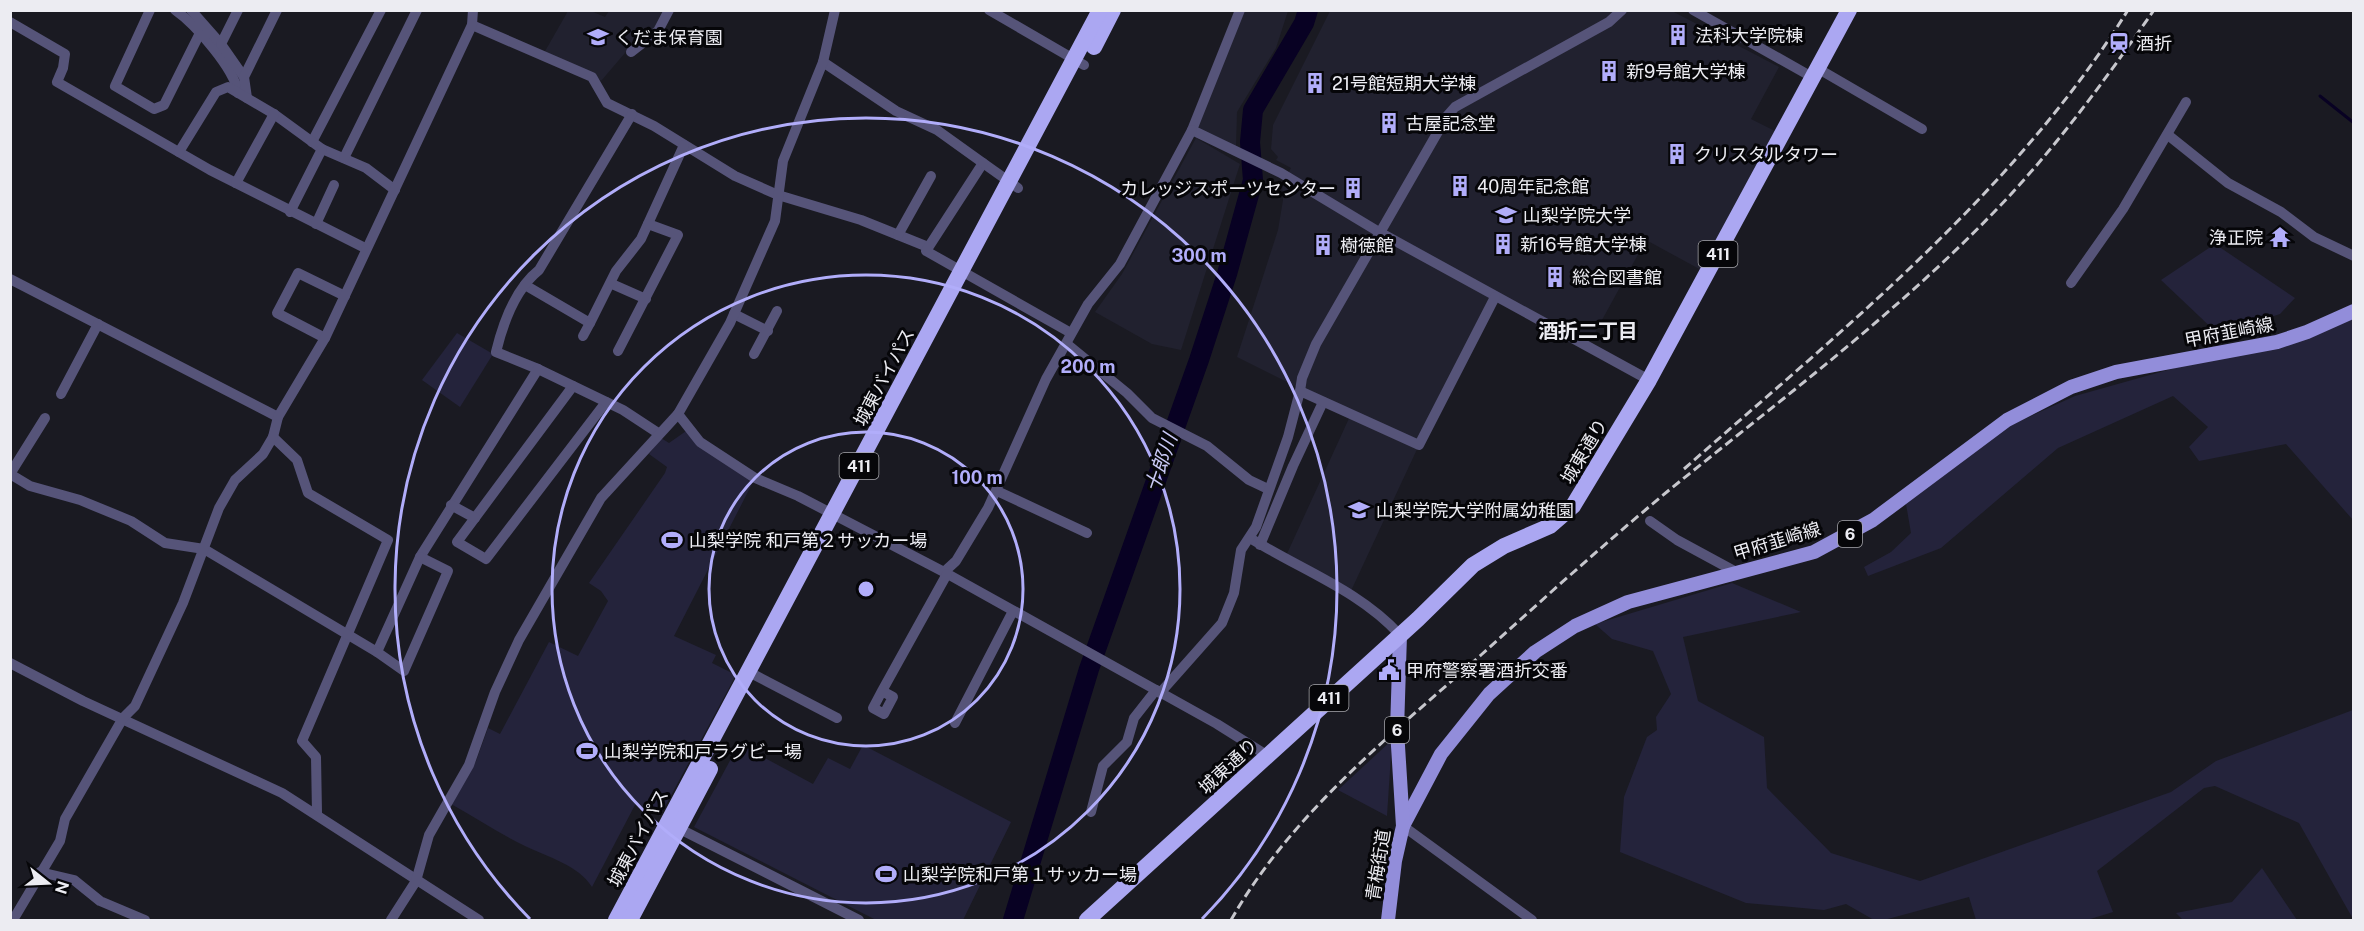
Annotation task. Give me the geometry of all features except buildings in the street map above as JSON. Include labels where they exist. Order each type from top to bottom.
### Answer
[{"type":"highway","name":"城東バイパス","points":[[1079,62],[1100,10]]},
{"type":"highway","name":"城東バイパス","points":[[630,921],[674,826],[838,516],[1079,62],[1113,10]]},
{"type":"highway","name":"城東通り","points":[[1087,921],[1400,635],[1473,565],[1504,546],[1550,526],[1573,506],[1649,380],[1849,10]]},
{"type":"highway","name":"城東バイパス","points":[[616,921],[674,826]]},
{"type":"main road","name":"甲府韮崎線","points":[[1403,826],[1455,736],[1489,694],[1535,652],[1575,626],[1628,602],[1814,552],[1845,537],[1901,500],[2007,420],[2071,387],[2116,372],[2277,342],[2324,326],[2354,311]]},
{"type":"main road","name":"青梅街道","points":[[1388,921],[1395,861],[1403,826],[1397,730],[1400,635]]},
{"type":"street","points":[[150,10],[115,86],[154,109],[164,105],[199,35]]},
{"type":"street","points":[[175,10],[187,19],[227,69],[242,95]]},
{"type":"street","points":[[221,44],[238,10]]},
{"type":"street","points":[[242,95],[244,77],[278,10]]},
{"type":"street","points":[[290,212],[317,145],[381,10]]},
{"type":"street","points":[[344,158],[417,10]]},
{"type":"street","points":[[13,921],[60,841],[65,819],[123,718],[135,706],[183,603],[219,508],[235,480],[263,454],[273,437],[278,417],[325,338],[365,248],[472,25],[474,10]]},
{"type":"street","points":[[632,52],[658,32],[669,10]]},
{"type":"street","points":[[391,921],[416,881],[429,835],[469,765],[495,692],[519,640],[601,498],[678,414],[734,314],[775,220],[783,161],[823,62],[836,10]]},
{"type":"street","points":[[989,10],[1079,62]]},
{"type":"street","points":[[882,691],[946,573],[966,547],[997,491],[1046,379],[1088,304],[1120,264],[1192,130],[1240,10]]},
{"type":"street","points":[[1091,812],[1103,766],[1127,742],[1134,718],[1222,623],[1234,593],[1241,550],[1250,538],[1288,438],[1302,378],[1316,344],[1447,116],[1455,107],[1609,22],[1622,10]]},
{"type":"street","points":[[1693,10],[1922,129]]},
{"type":"street","points":[[196,12],[244,77]]},
{"type":"street","points":[[10,22],[65,54],[63,68],[57,82],[236,183],[365,248]]},
{"type":"street","points":[[472,25],[592,77],[607,103],[632,114],[735,176],[778,195],[861,220],[928,247]]},
{"type":"street","points":[[823,62],[896,111],[938,130],[1014,185]]},
{"type":"street","points":[[179,152],[216,92],[228,87],[274,114],[317,145],[366,168],[394,190]]},
{"type":"street","points":[[2071,283],[2117,218],[2186,102]]},
{"type":"street","points":[[236,183],[274,114]]},
{"type":"street","points":[[632,114],[539,270],[525,285],[512,305],[496,352],[538,369],[623,410],[658,434]]},
{"type":"street","points":[[1192,130],[1281,173],[1379,232],[1649,380]]},
{"type":"street","points":[[2168,135],[2228,183],[2281,212],[2314,237],[2354,256]]},
{"type":"street","points":[[584,336],[612,284],[616,271],[641,239],[684,146]]},
{"type":"street","points":[[982,163],[926,251],[967,274],[1069,339],[1163,425],[1207,446],[1249,480],[1268,489]]},
{"type":"street","points":[[898,235],[931,176]]},
{"type":"street","points":[[316,224],[334,185]]},
{"type":"street","points":[[618,351],[678,234],[648,224]]},
{"type":"street","points":[[325,338],[277,313],[298,273],[345,296]]},
{"type":"street","points":[[10,279],[278,417]]},
{"type":"street","points":[[612,284],[646,299]]},
{"type":"street","points":[[525,285],[590,323]]},
{"type":"street","points":[[1300,391],[1419,445],[1495,297]]},
{"type":"street","points":[[754,354],[777,311]]},
{"type":"street","points":[[734,314],[768,331]]},
{"type":"street","points":[[61,394],[98,324]]},
{"type":"street","points":[[377,652],[420,557],[538,369]]},
{"type":"street","points":[[573,386],[457,542],[486,559],[606,402]]},
{"type":"street","points":[[1260,545],[1323,402]]},
{"type":"street","points":[[678,414],[700,442],[755,478],[838,516],[946,573],[1217,724],[1268,756]]},
{"type":"street","points":[[45,418],[10,474],[30,486],[80,500],[130,521],[165,543],[204,549],[348,637],[377,652],[404,671],[448,571],[420,557]]},
{"type":"street","points":[[273,437],[297,460],[308,493],[388,540],[302,741],[316,757],[317,813]]},
{"type":"street","points":[[997,491],[1087,533]]},
{"type":"street","points":[[451,505],[475,518]]},
{"type":"street","points":[[1650,521],[1677,540],[1736,572]]},
{"type":"street","points":[[1250,538],[1350,593],[1380,614],[1400,635]]},
{"type":"street","points":[[955,723],[1013,611]]},
{"type":"street","points":[[10,663],[282,793],[317,813],[479,921]]},
{"type":"street","points":[[754,675],[837,718]]},
{"type":"street","points":[[674,826],[859,921]]},
{"type":"street","points":[[1403,826],[1532,921]]},
{"type":"street","points":[[40,872],[74,880],[100,901],[144,921]]},
{"type":"shaded area","name":"くだま保育園","points":[[568,11],[591,11],[605,17],[609,11],[665,11],[655,28],[630,47],[601,81],[594,74],[544,53]]},
{"type":"shaded area","points":[[1244,11],[1288,11],[1276,48],[1237,112],[1236,147],[1197,128]]},
{"type":"shaded area","name":"山梨学院大学","points":[[1330,11],[1672,11],[1779,67],[1751,119],[1775,131],[1703,271],[1646,240],[1591,340],[1496,297],[1419,445],[1350,593],[1285,558],[1351,414],[1237,357],[1278,230],[1283,200],[1282,184],[1291,168],[1276,160],[1278,157],[1271,149],[1273,125]]},
{"type":"shaded area","points":[[1196,138],[1240,164],[1181,350],[1152,344],[1095,312],[1122,274]]},
{"type":"shaded area","points":[[2215,244],[2295,298],[2280,314],[2218,334],[2161,280]]},
{"type":"shaded area","points":[[2353,318],[2353,520],[2286,444],[2199,461],[2189,447],[2208,427],[2173,396],[2058,448],[1941,548],[1868,576],[1864,567],[1891,552],[1911,533],[1906,504],[2009,426],[2075,396]]},
{"type":"shaded area","points":[[457,333],[493,354],[460,407],[422,380]]},
{"type":"shaded area","name":"山梨学院和戸ラグビー場","points":[[689,429],[755,478],[674,636],[716,655],[712,663],[736,675],[660,816],[636,803],[592,887],[571,867],[516,841],[451,804],[476,761],[488,728],[500,734],[549,642],[578,656],[608,601],[601,591],[589,583],[665,473],[667,467],[649,454],[661,438],[669,443]]},
{"type":"shaded area","points":[[1732,583],[1801,612],[1683,637],[1698,701],[1764,737],[1767,788],[1831,853],[1920,881],[2171,792],[2216,761],[2353,710],[2353,919],[2299,823],[2215,786],[2204,788],[2097,871],[2113,912],[2087,920],[1976,920],[1969,897],[1884,920],[1874,920],[1846,904],[1824,910],[1746,903],[1620,852],[1624,797],[1647,737],[1657,730],[1656,717],[1671,694],[1653,651],[1612,639],[1595,624]]},
{"type":"shaded area","points":[[1392,740],[1387,816],[1338,790]]},
{"type":"shaded area","name":"山梨学院和戸第１サッカー場","points":[[739,744],[813,784],[828,758],[850,769],[863,745],[1011,822],[963,920],[876,920],[694,827]]},
{"type":"shaded area","points":[[2262,868],[2297,920],[2183,920],[2176,913],[2232,902]]},
{"type":"waterway","name":"十郎川","points":[[1013,920],[1089,669],[1199,360],[1227,274],[1253,180],[1250,142],[1253,110],[1304,23],[1308,10]]},
{"type":"waterway","points":[[2320,96],[2354,123]]},
{"type":"railway","points":[[1684,469],[1864,310],[1923,256],[1979,199],[2033,139],[2083,77],[2128,10]]},
{"type":"railway","points":[[1231,920],[1283,845],[1313,810],[1378,746],[1620,531],[1878,321],[1958,248],[2018,187],[2059,138],[2154,10]]},
{"type":"place","name":"法科大学院棟","points":[[1678,35]]},
{"type":"place","name":"くだま保育園","points":[[598,37]]},
{"type":"place","name":"酒折","points":[[2119,43]]},
{"type":"place","name":"新9号館大学棟","points":[[1609,71]]},
{"type":"place","name":"21号館短期大学棟","points":[[1315,83]]},
{"type":"place","name":"古屋記念堂","points":[[1389,123]]},
{"type":"place","name":"クリスタルタワー","points":[[1677,154]]},
{"type":"place","name":"40周年記念館","points":[[1460,186]]},
{"type":"place","name":"カレッジスポーツセンター","points":[[1353,188]]},
{"type":"place","name":"山梨学院大学","points":[[1506,215]]},
{"type":"place","name":"浄正院","points":[[2280,237]]},
{"type":"place","name":"新16号館大学棟","points":[[1503,244]]},
{"type":"place","name":"樹徳館","points":[[1323,245]]},
{"type":"place","name":"総合図書館","points":[[1555,277]]},
{"type":"place","name":"山梨学院大学附属幼稚園","points":[[1359,510]]},
{"type":"place","name":"山梨学院 和戸第２サッカー場","points":[[672,540]]},
{"type":"place","name":"甲府警察署酒折交番","points":[[1389,670]]},
{"type":"place","name":"山梨学院和戸ラグビー場","points":[[587,751]]},
{"type":"place","name":"山梨学院和戸第１サッカー場","points":[[886,874]]},
{"type":"district","name":"酒折二丁目","points":[[1588,331]]}]
